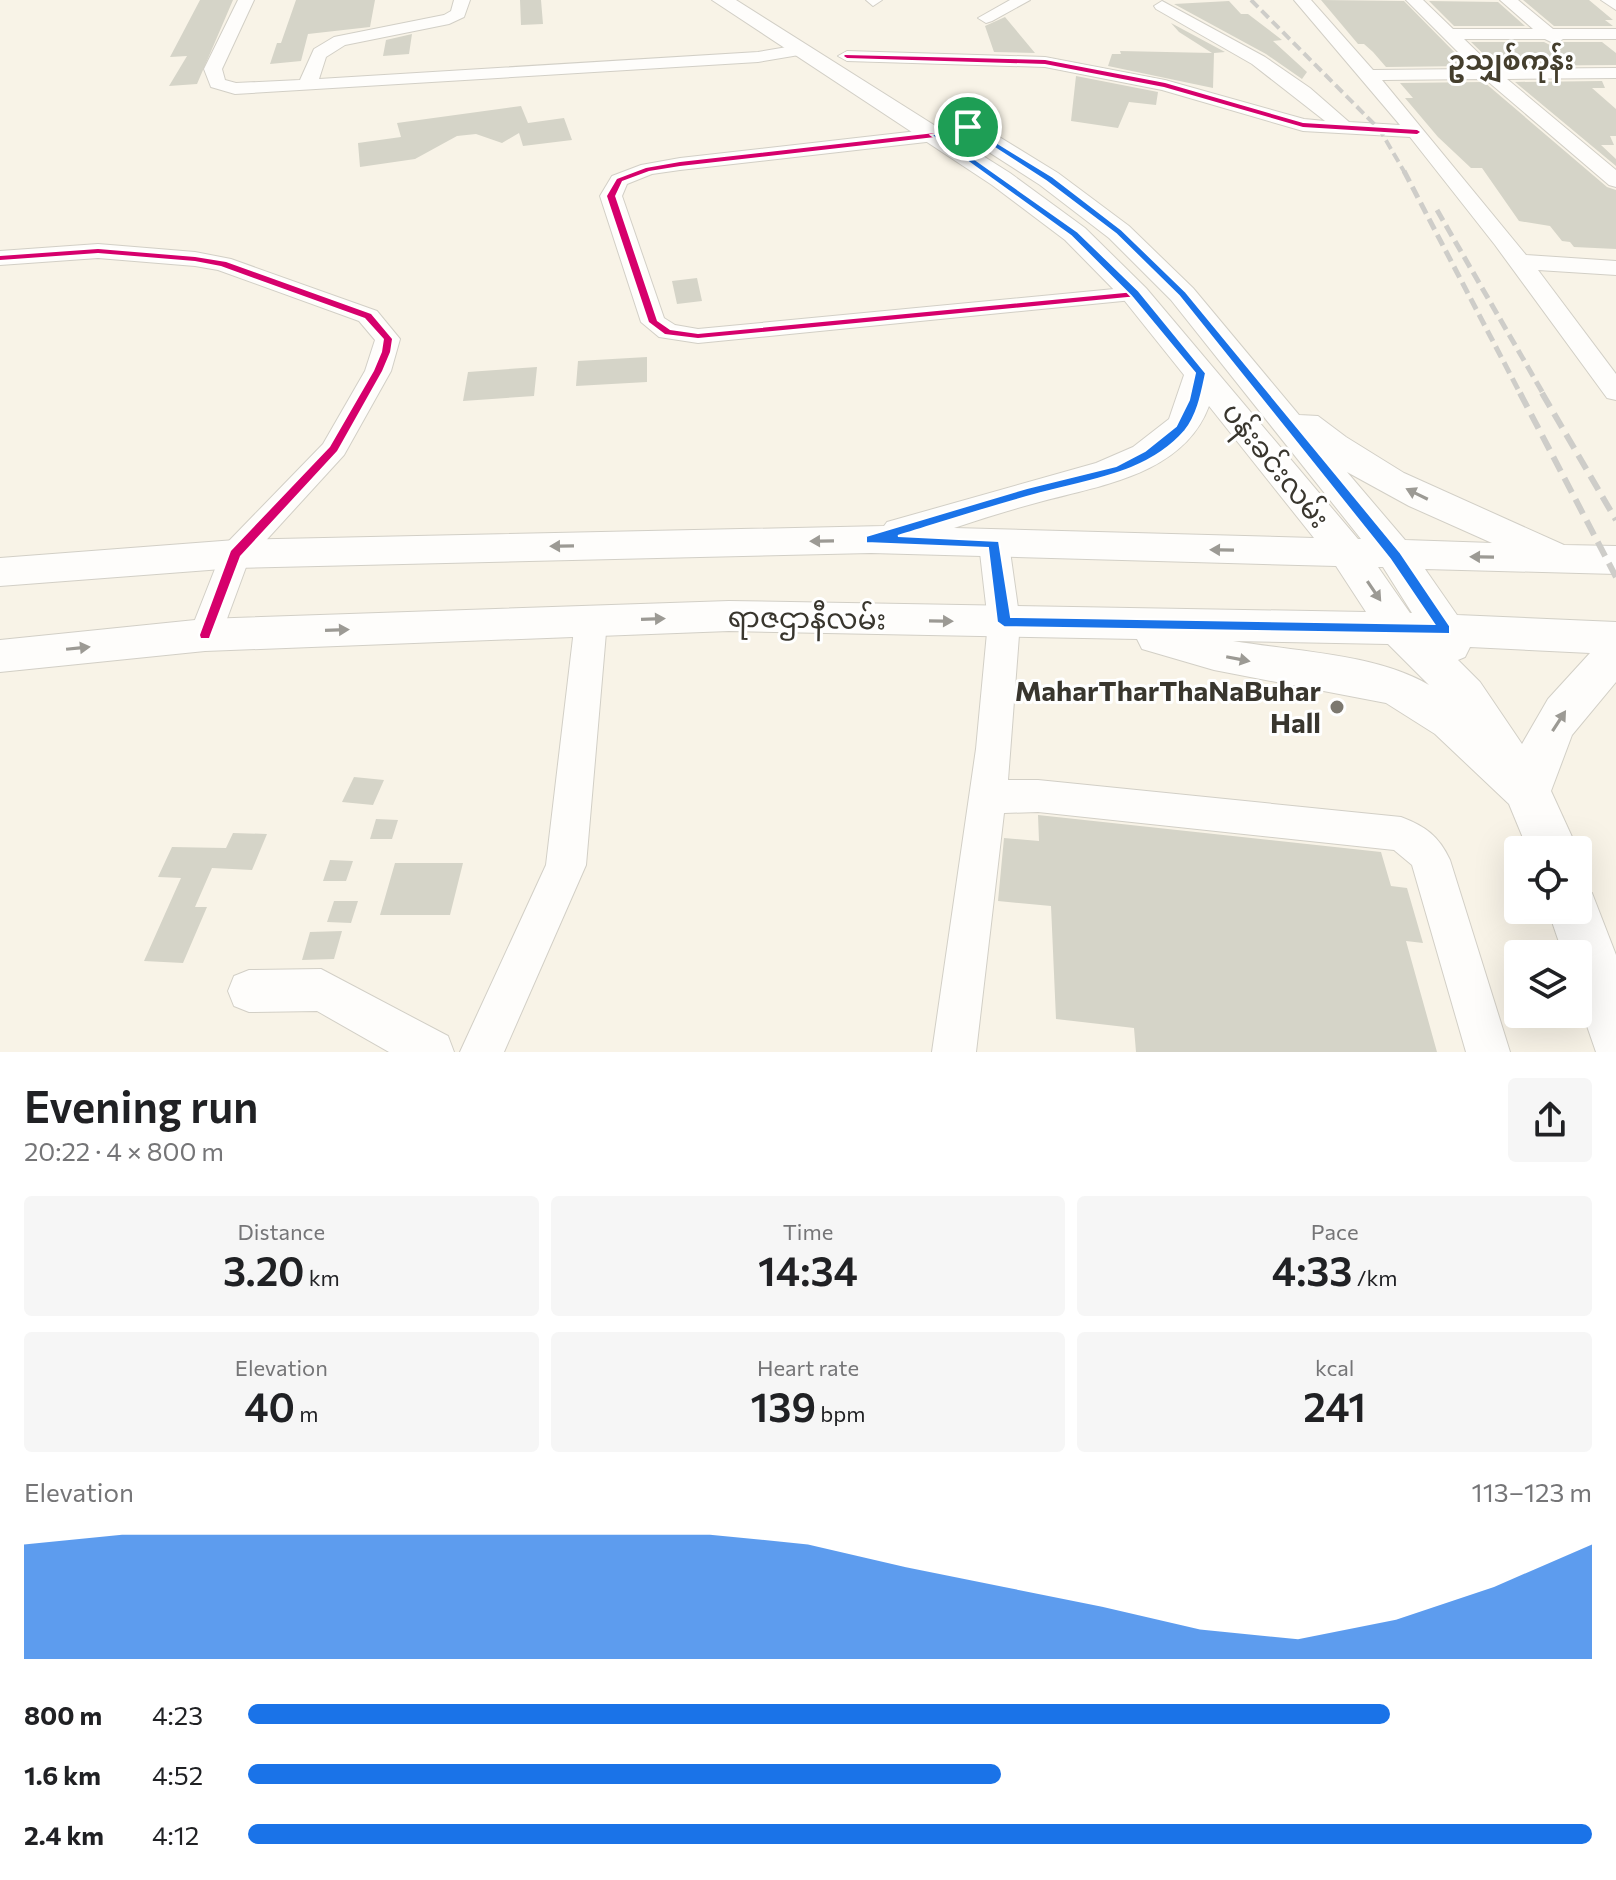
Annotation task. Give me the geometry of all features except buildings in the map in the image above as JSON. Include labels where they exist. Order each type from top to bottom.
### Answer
[{"type":"main road","name":"ပန်းခင်းလမ်း","points":[[722,0],[935,135],[1075,234],[1135,294],[1201,373],[1348,553],[1398,628],[1465,694]]},
{"type":"main road","points":[[758,0],[1049,179],[1119,232],[1182,294],[1242,372],[1395,555],[1445,630],[1465,694],[1527,791],[1547,836]]},
{"type":"main road","points":[[1242,372],[1319,435],[1376,474],[1565,559]]},
{"type":"main road","points":[[871,539],[1032,491],[1120,470],[1149,454],[1181,428],[1195,400],[1201,373]]},
{"type":"main road","points":[[0,572],[235,554],[871,539],[1616,560]]},
{"type":"main road","name":"ရာဇဌာနီလမ်း","points":[[0,656],[205,635],[729,616],[1398,628],[1616,638]]},
{"type":"main road","points":[[1109,624],[1214,654],[1356,678],[1399,689],[1451,721],[1527,791]]},
{"type":"main road","points":[[1527,791],[1543,745],[1571,703],[1588,687],[1616,650]]},
{"type":"main road","points":[[1579,924],[1616,1032]]},
{"type":"street","points":[[246,0],[213,69],[217,83],[235,89],[727,59],[799,50]]},
{"type":"street","points":[[308,85],[315,56],[324,48],[340,41],[449,19],[458,14],[462,0]]},
{"type":"street","points":[[986,18],[1022,0]]},
{"type":"street","points":[[1302,0],[1370,75],[1522,262],[1616,392]]},
{"type":"street","points":[[1414,0],[1491,75],[1616,181]]},
{"type":"street","points":[[1508,0],[1548,34],[1607,73],[1616,87]]},
{"type":"street","points":[[1609,0],[1616,5]]},
{"type":"street","points":[[1162,6],[1279,74],[1345,129]]},
{"type":"street","points":[[1449,34],[1616,34]]},
{"type":"street","points":[[847,56],[990,59],[1082,67],[1165,85],[1275,119],[1345,129],[1417,132]]},
{"type":"street","points":[[1370,75],[1607,73]]},
{"type":"street","points":[[968,127],[935,135],[680,164],[648,169],[619,180],[611,196],[653,322],[668,332],[698,336],[1135,294]]},
{"type":"street","points":[[0,258],[98,251],[223,264],[368,316],[388,339],[378,371],[334,449],[235,554],[205,635]]},
{"type":"street","points":[[1522,262],[1616,268]]},
{"type":"street","points":[[954,1052],[987,797],[1004,622],[994,544]]},
{"type":"street","points":[[482,1052],[566,865],[591,621]]},
{"type":"street","points":[[987,797],[1038,796],[1401,834],[1423,848],[1430,860],[1488,1052]]},
{"type":"street","points":[[249,991],[321,990],[432,1052]]},
{"type":"railway","points":[[1251,0],[1380,130],[1405,173]]},
{"type":"railway","points":[[1404,171],[1521,395]]},
{"type":"railway","points":[[1437,210],[1544,395]]},
{"type":"railway","points":[[1520,393],[1616,577]]},
{"type":"railway","points":[[1542,393],[1616,520]]},
{"type":"cycle path","points":[[847,56],[1045,62],[1165,85],[1303,125],[1417,132]]},
{"type":"cycle path","points":[[968,127],[935,135],[680,164],[648,169],[619,180],[611,196],[653,322],[668,332],[698,336],[1135,294]]},
{"type":"cycle path","points":[[0,258],[98,251],[223,264],[368,316],[388,339],[378,371],[334,449],[235,554],[205,635]]},
{"type":"place","name":"MaharTharThaNaBuhar Hall","points":[[1337,707]]},
{"type":"district","name":"ဥသျှစ်ကုန်း","points":[[1511,61]]},
{"type":"route","points":[[968,127],[1049,179],[1119,232],[1182,294],[1242,372],[1395,555],[1445,630],[1004,622],[994,544],[871,539],[1032,491],[1120,470],[1149,454],[1181,428],[1195,400],[1201,373],[1135,294],[1075,234],[935,135],[968,127]]}]
